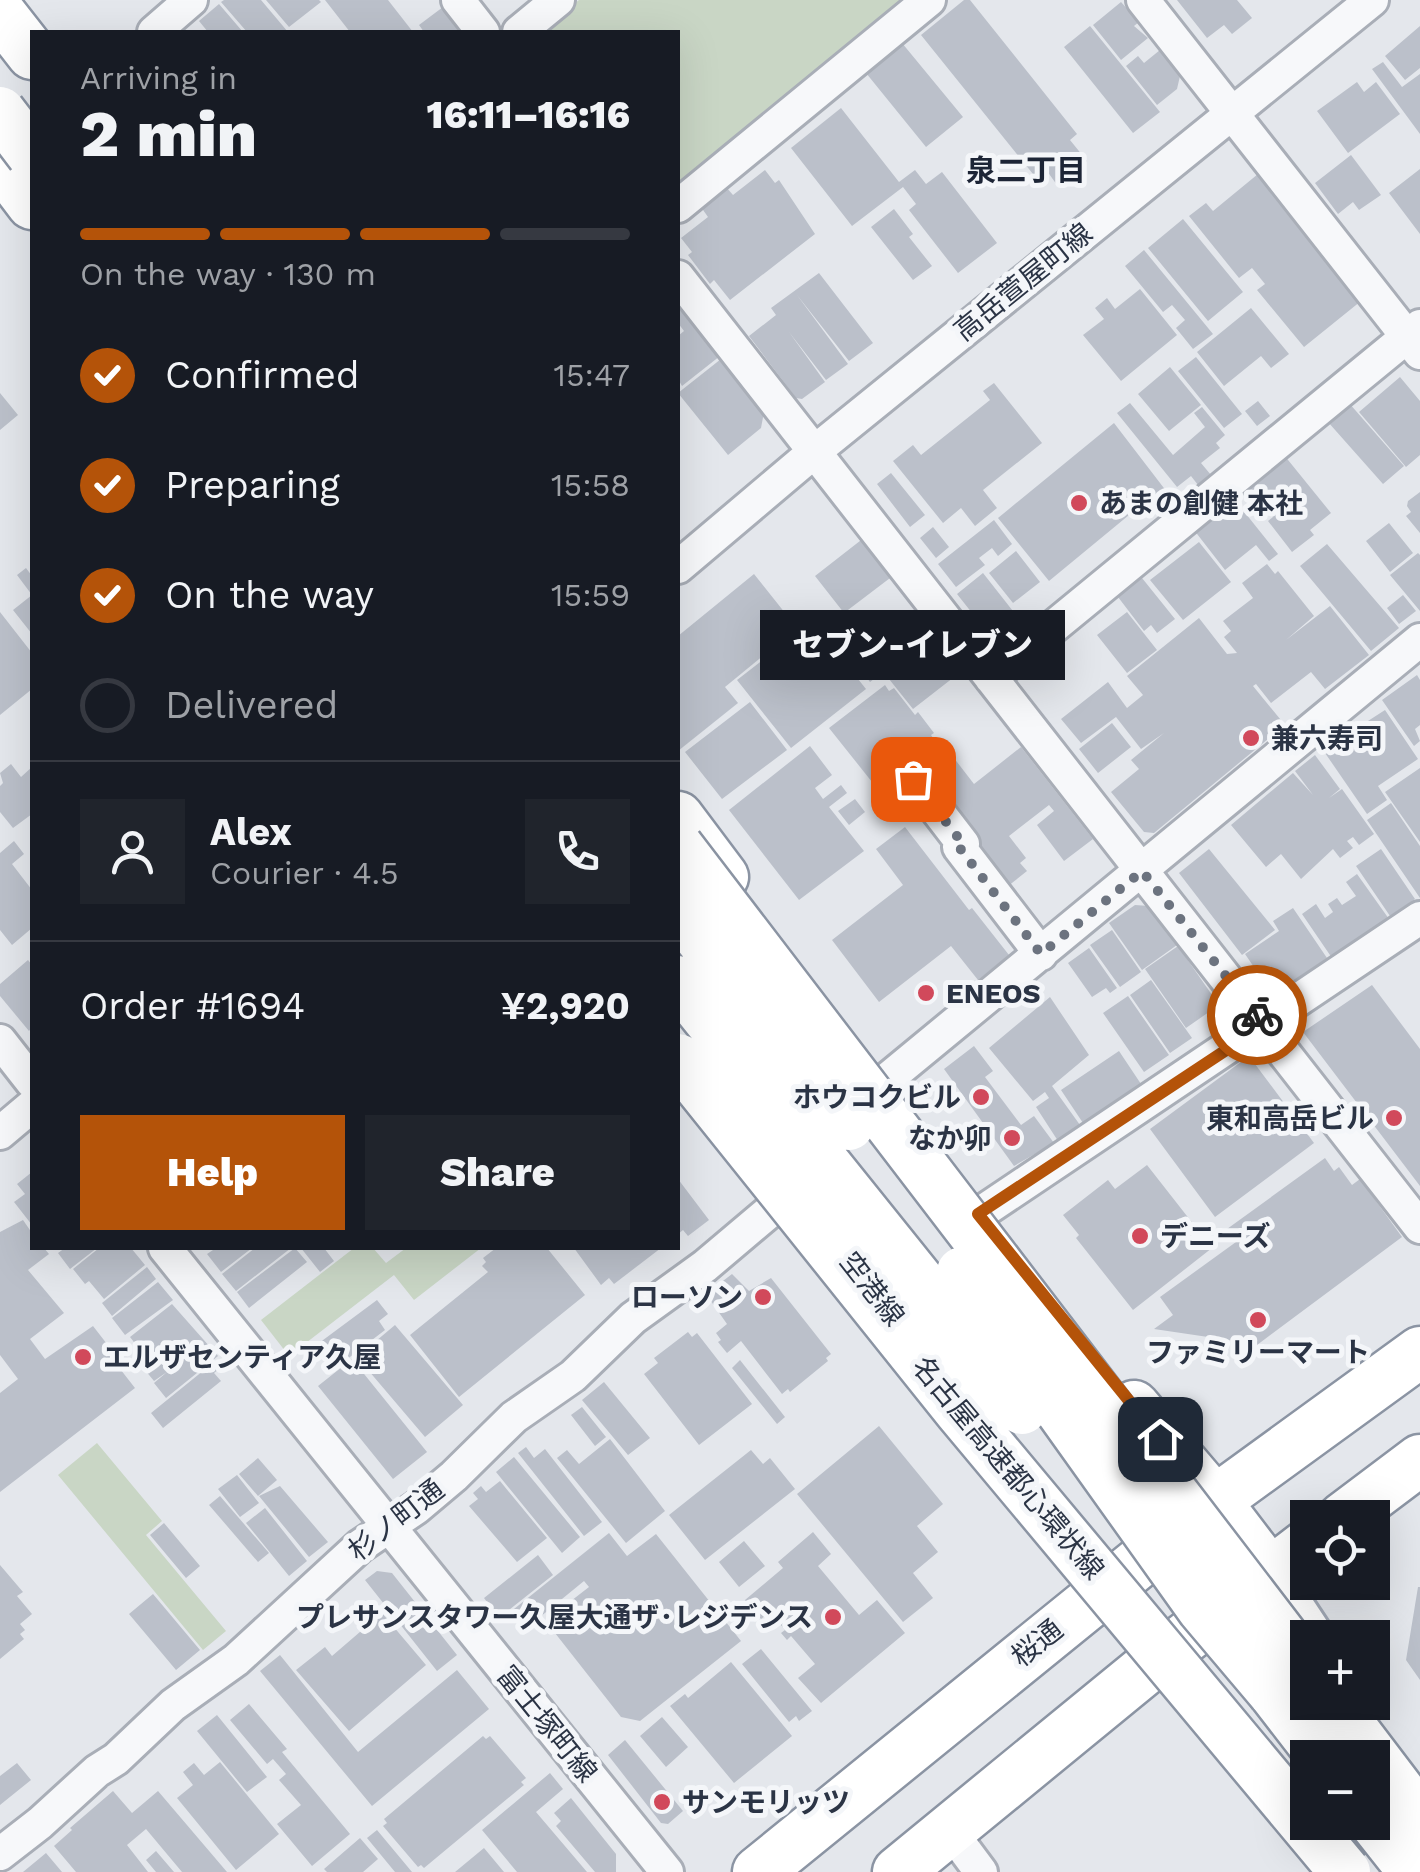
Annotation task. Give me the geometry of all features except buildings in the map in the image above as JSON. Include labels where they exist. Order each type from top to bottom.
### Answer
[{"type":"highway","points":[[26,0],[49,30]]},
{"type":"highway","points":[[0,13],[30,51]]},
{"type":"highway","points":[[0,112],[30,199]]},
{"type":"highway","points":[[680,820],[978,1214],[1160,1439],[1215,1501],[1289,1558],[1158,1659],[898,1872]]},
{"type":"highway","points":[[680,850],[1290,1681]]},
{"type":"highway","points":[[680,912],[922,1215],[1202,1608]]},
{"type":"highway","points":[[680,984],[1157,1575],[1290,1681]]},
{"type":"highway","name":"空港線","points":[[680,1041],[1158,1659]]},
{"type":"highway","name":"名古屋高速都心環状線","points":[[680,1061],[972,1426],[1345,1872]]},
{"type":"highway","name":"桜通","points":[[758,1872],[1104,1588],[1215,1501],[1420,1352]]},
{"type":"highway","points":[[1367,1500],[1420,1460]]},
{"type":"highway","points":[[1349,1720],[1417,1792]]},
{"type":"highway","points":[[1389,1840],[1414,1872]]},
{"type":"main road","points":[[1289,1558],[1308,1620]]},
{"type":"main road","name":"空港線","points":[[1158,1659],[1323,1872]]},
{"type":"main road","points":[[1368,1720],[1417,1792]]},
{"type":"street","points":[[156,30],[191,0]]},
{"type":"street","points":[[458,0],[481,30]]},
{"type":"street","points":[[520,30],[558,0]]},
{"type":"street","points":[[680,204],[929,0]]},
{"type":"street","points":[[991,678],[1416,339],[1143,0]]},
{"type":"street","name":"高岳萱屋町線","points":[[680,565],[1372,0]]},
{"type":"street","points":[[680,281],[1420,1227]]},
{"type":"street","points":[[879,1086],[1420,640]]},
{"type":"street","points":[[913,779],[963,844],[959,847],[1041,954]]},
{"type":"street","points":[[978,1214],[1420,918]]},
{"type":"street","points":[[0,1041],[30,1079]]},
{"type":"street","points":[[0,1133],[30,1108]]},
{"type":"street","name":"杉ノ町通","points":[[0,1854],[96,1771],[116,1760],[173,1705],[236,1660],[360,1546],[454,1476],[514,1417],[573,1376],[633,1318],[705,1266],[795,1190]]},
{"type":"street","name":"富士塚町線","points":[[167,1250],[667,1872]]},
{"type":"street","points":[[949,1829],[981,1872]]},
{"type":"green space","points":[[579,0],[907,0],[680,183],[680,30],[542,30]]},
{"type":"green space","points":[[351,1250],[375,1250],[386,1263],[403,1250],[478,1250],[414,1300],[394,1275],[289,1356],[261,1320]]},
{"type":"green space","points":[[97,1443],[162,1521],[146,1535],[226,1631],[203,1650],[58,1475]]},
{"type":"way so far","points":[[913,779],[963,844],[959,847],[1041,954],[1142,871],[1257,1015]]},
{"type":"place","name":"あまの創健 本社","points":[[1079,503]]},
{"type":"place","name":"兼六寿司","points":[[1251,738]]},
{"type":"place","name":"セブン-イレブン","points":[[913,779]]},
{"type":"place","name":"ENEOS","points":[[926,993]]},
{"type":"place","name":"ホウコクビル","points":[[981,1097]]},
{"type":"place","name":"東和高岳ビル","points":[[1394,1118]]},
{"type":"place","name":"なか卯","points":[[1012,1138]]},
{"type":"place","name":"デニーズ","points":[[1140,1236]]},
{"type":"place","name":"ローソン","points":[[763,1297]]},
{"type":"place","name":"ファミリーマート","points":[[1258,1320]]},
{"type":"place","name":"エルザセンティア久屋","points":[[83,1357]]},
{"type":"place","name":"プレサンスタワー久屋大通ザ･レジデンス","points":[[833,1617]]},
{"type":"place","name":"サンモリッツ","points":[[662,1802]]},
{"type":"district","name":"泉二丁目","points":[[1026,170]]},
{"type":"route","points":[[1160,1439],[978,1214],[1264,1025],[1257,1015]]}]
